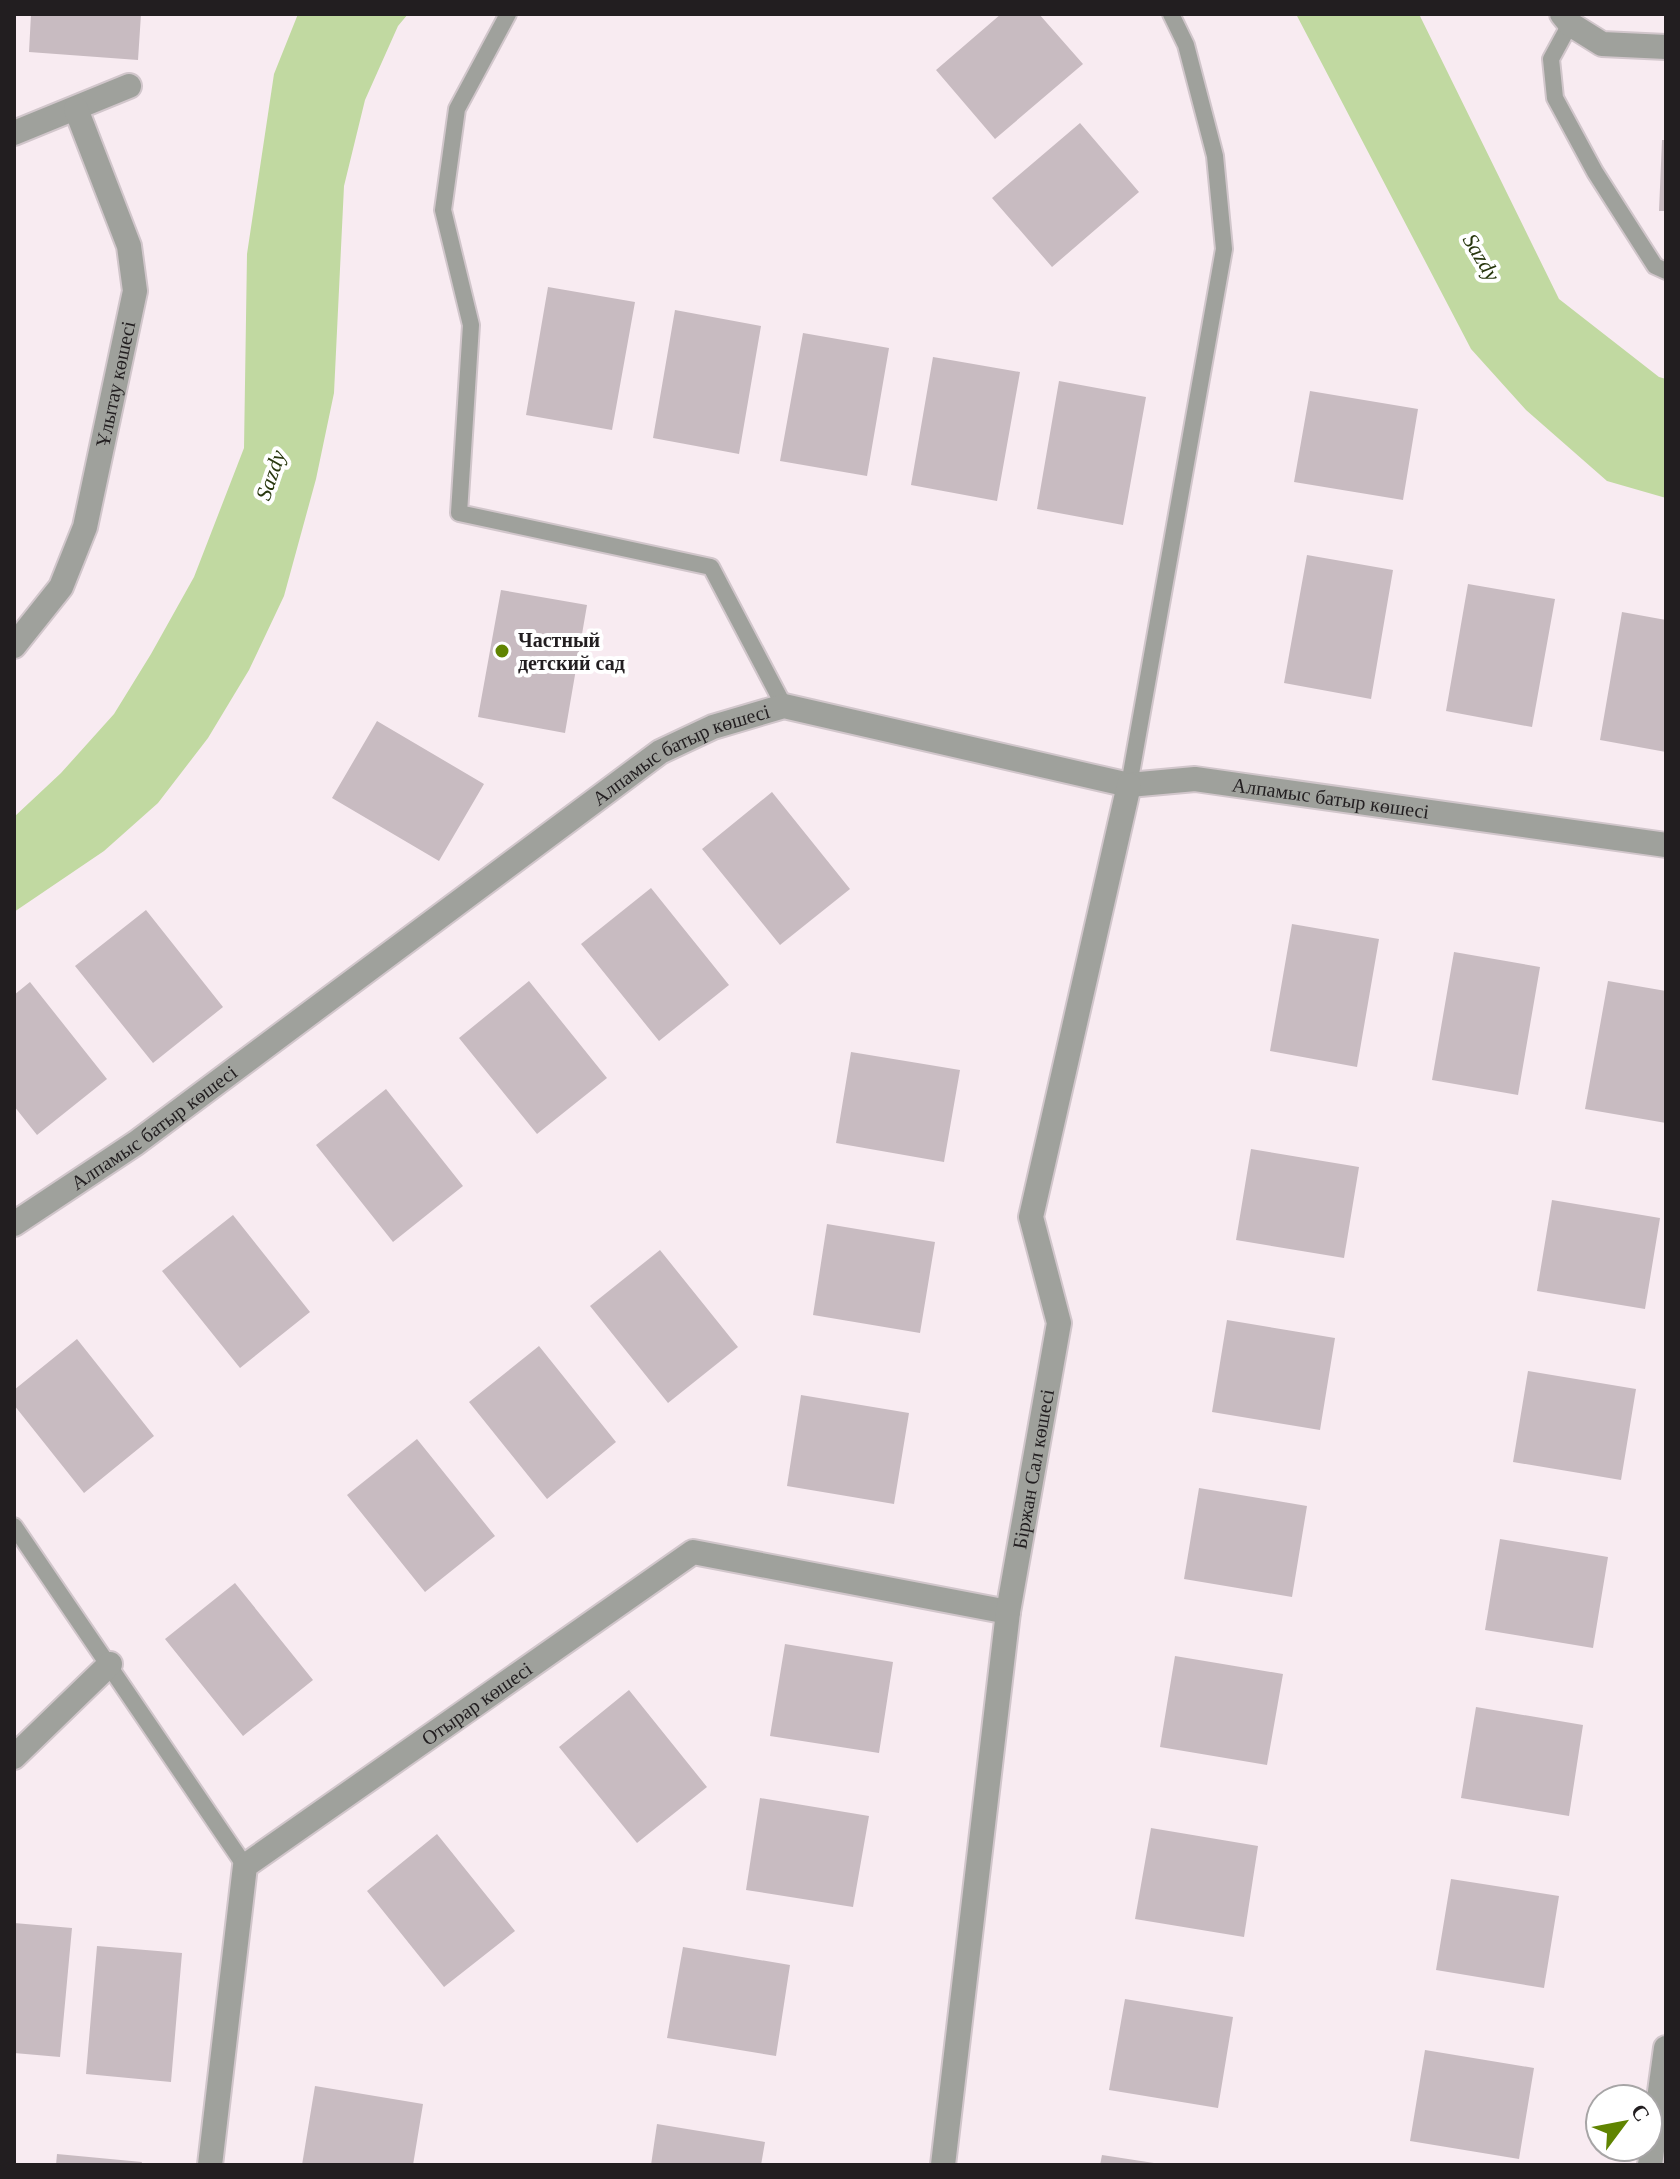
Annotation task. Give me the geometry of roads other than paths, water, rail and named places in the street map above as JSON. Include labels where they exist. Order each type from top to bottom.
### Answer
[{"type":"street","points":[[1566,19],[1602,44],[1666,47]]},
{"type":"street","points":[[14,133],[129,86]]},
{"type":"street","name":"Ұлытау көшесі","points":[[14,646],[61,587],[85,527],[135,291],[129,246],[76,109]]},
{"type":"street","name":"Алпамыс батыр көшесі","points":[[14,1224],[136,1143],[660,752],[713,727],[784,706],[1129,785],[1195,779],[1666,845]]},
{"type":"street","name":"Біржан Сал көшесі","points":[[943,2165],[1008,1612],[1059,1323],[1031,1217],[1129,785]]},
{"type":"street","name":"Отырар көшесі","points":[[245,1866],[693,1552],[1008,1612]]},
{"type":"street","points":[[14,1757],[110,1664]]},
{"type":"street","points":[[210,2165],[245,1866]]},
{"type":"street","points":[[1650,2165],[1666,2048]]},
{"type":"lane","points":[[508,14],[457,109],[443,210],[471,325],[459,513],[711,567],[784,706]]},
{"type":"lane","points":[[1129,785],[1224,249],[1215,156],[1186,45],[1171,14]]},
{"type":"lane","points":[[1566,19],[1551,59],[1555,98],[1595,172],[1640,243],[1655,266],[1666,271]]},
{"type":"lane","points":[[14,1526],[245,1866]]},
{"type":"water","name":"Sazdy","points":[[298,14],[408,14],[398,26],[365,100],[344,186],[334,393],[316,479],[284,596],[249,670],[208,738],[158,803],[104,851],[14,912],[14,817],[61,773],[114,714],[194,577],[244,448],[247,254],[274,74]]},
{"type":"water","name":"Sazdy","points":[[1296,14],[1419,14],[1559,299],[1659,377],[1666,379],[1666,498],[1607,481],[1526,410],[1471,349]]},
{"type":"place","name":"Частный детский сад","points":[[502,651]]}]
